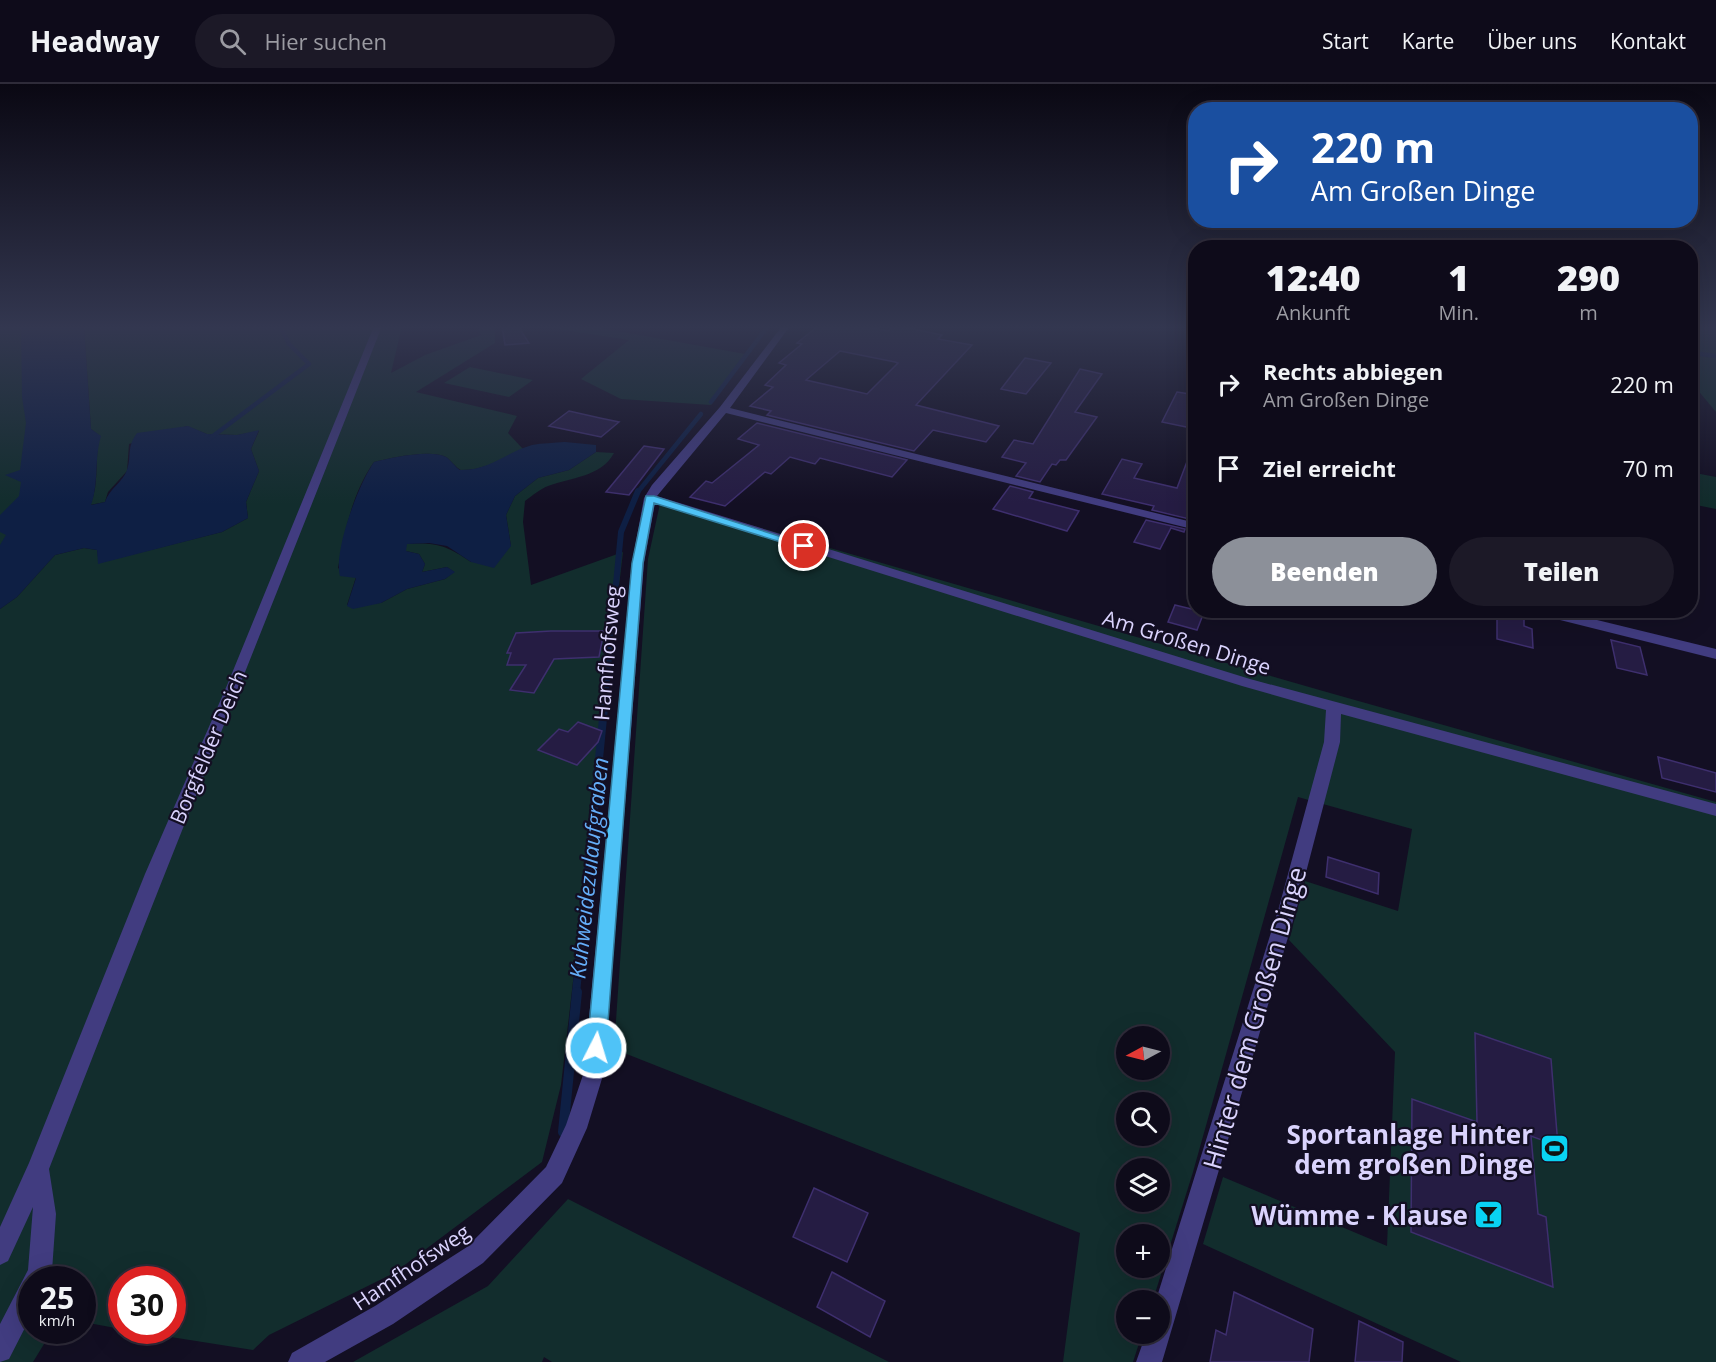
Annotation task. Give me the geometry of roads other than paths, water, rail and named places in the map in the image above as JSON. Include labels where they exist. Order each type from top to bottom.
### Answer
[{"type":"street","name":"Borgfelder Deich","points":[[0,1253],[38,1168],[154,874],[239,672],[354,386]]},
{"type":"street","name":"Hamfhofsweg","points":[[301,1362],[384,1315],[475,1255],[554,1175],[576,1128],[594,1072],[638,563],[650,498],[658,485],[741,386]]},
{"type":"street","points":[[724,409],[1188,525]]},
{"type":"street","name":"Am Großen Dinge","points":[[650,498],[1247,683],[1716,810]]},
{"type":"street","points":[[1570,618],[1716,654]]},
{"type":"street","name":"Hinter dem Großen Dinge","points":[[1170,1294],[1288,907],[1332,742],[1334,706]]},
{"type":"street","points":[[38,1168],[45,1214],[40,1266]]},
{"type":"street","points":[[0,1350],[18,1315]]},
{"type":"street","points":[[1149,1362],[1155,1344]]},
{"type":"water","points":[[22,386],[88,386],[91,429],[101,436],[91,505],[105,502],[125,474],[130,447],[137,433],[188,426],[207,434],[237,435],[259,430],[251,449],[259,471],[246,502],[248,518],[222,532],[98,564],[97,550],[84,548],[55,555],[17,597],[0,609],[0,545],[6,535],[0,532],[0,515],[19,496],[21,482],[5,475],[20,470],[26,423]]},
{"type":"water","points":[[565,442],[596,445],[596,452],[569,470],[538,478],[515,496],[506,515],[511,546],[494,568],[471,562],[447,546],[429,543],[407,544],[406,551],[419,554],[425,564],[422,572],[447,567],[455,572],[445,579],[407,589],[381,603],[353,609],[347,606],[356,578],[340,576],[340,551],[361,485],[374,462],[410,455],[430,454],[446,457],[460,470],[471,469],[489,464],[532,445]]},
{"type":"waterway","points":[[209,439],[280,386]]},
{"type":"waterway","name":"Kuhweidezulaufgraben","points":[[711,402],[723,386]]},
{"type":"waterway","name":"Kuhweidezulaufgraben","points":[[637,493],[701,414]]},
{"type":"waterway","name":"Kuhweidezulaufgraben","points":[[604,710],[621,532],[637,493]]},
{"type":"waterway","name":"Kuhweidezulaufgraben","points":[[576,993],[604,708]]},
{"type":"waterway","name":"Kuhweidezulaufgraben","points":[[563,1132],[577,992]]},
{"type":"place","name":"Sportanlage Hinter dem großen Dinge","points":[[1554,1149]]},
{"type":"place","name":"Wümme - Klause","points":[[1489,1215]]}]
